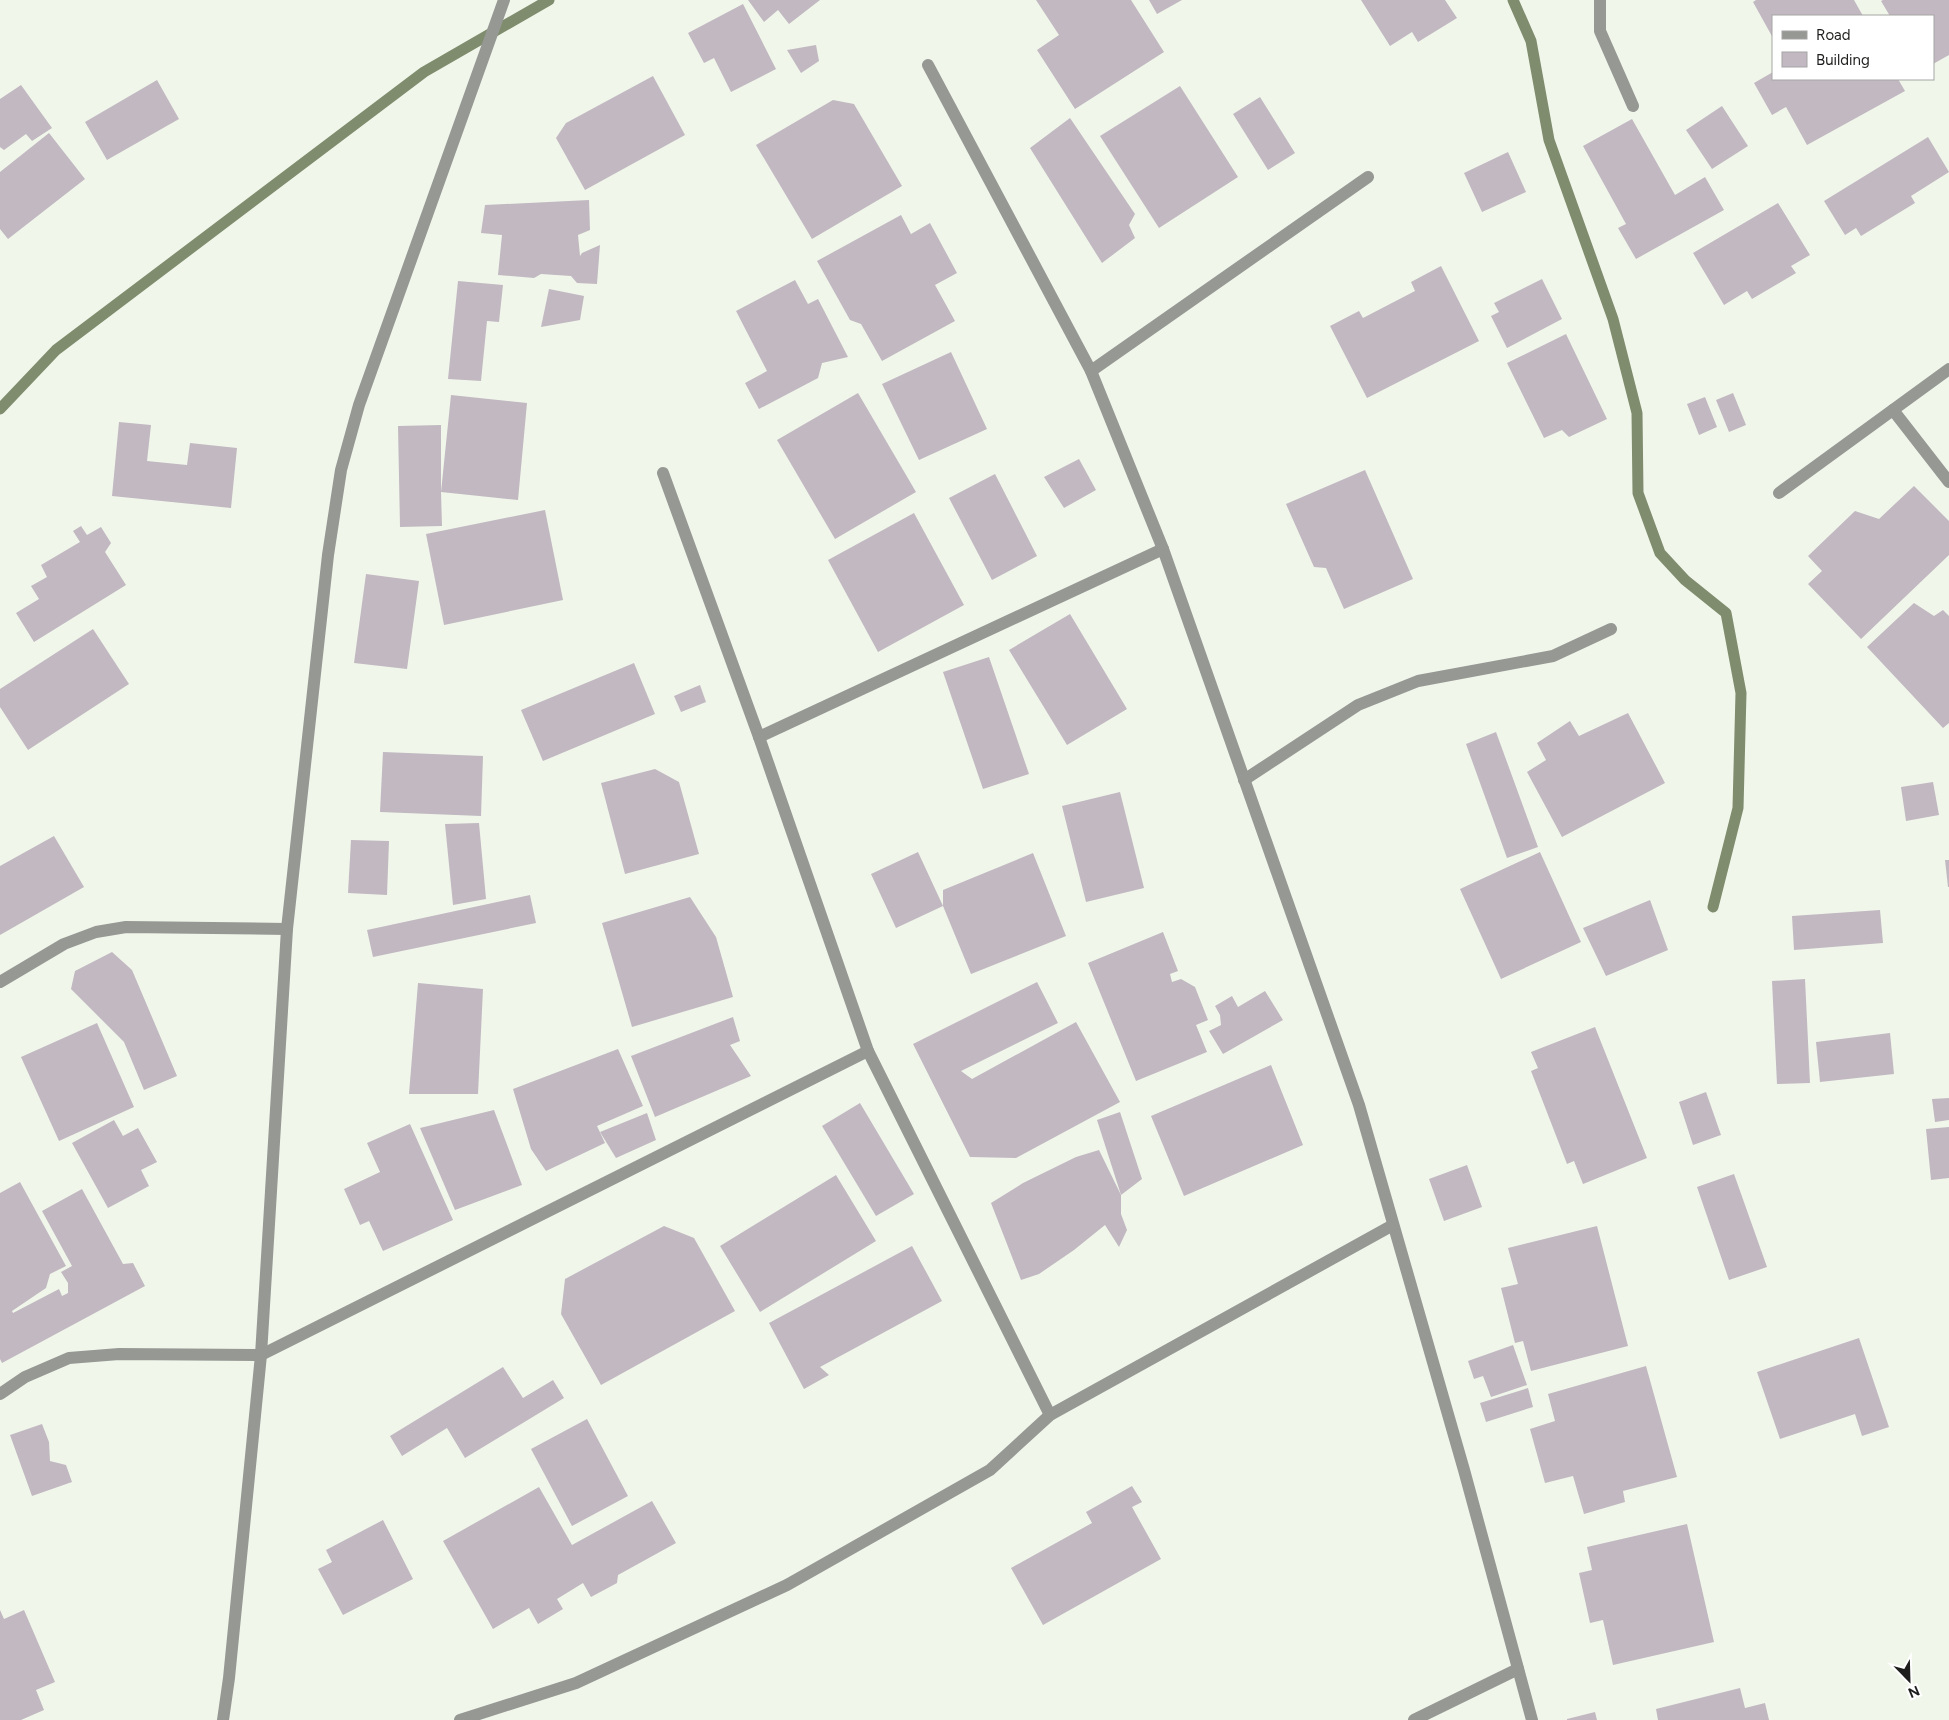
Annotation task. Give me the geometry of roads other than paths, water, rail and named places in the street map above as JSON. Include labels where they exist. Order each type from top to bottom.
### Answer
[{"type":"street","points":[[223,1720],[229,1678],[261,1355],[287,929],[328,555],[342,470],[359,405],[504,0]]},
{"type":"street","points":[[1600,0],[1600,31],[1633,106]]},
{"type":"street","points":[[928,65],[1091,371],[1163,549],[1359,1105],[1464,1470],[1532,1720]]},
{"type":"street","points":[[1091,371],[1368,177]]},
{"type":"street","points":[[1779,493],[1949,369]]},
{"type":"street","points":[[1893,410],[1949,482]]},
{"type":"street","points":[[663,472],[759,737],[868,1052],[1050,1415]]},
{"type":"street","points":[[759,737],[1163,549]]},
{"type":"street","points":[[1244,780],[1358,705],[1418,681],[1553,656],[1611,629]]},
{"type":"street","points":[[0,982],[64,944],[96,932],[126,927],[287,929]]},
{"type":"street","points":[[0,1394],[25,1377],[69,1358],[119,1354],[261,1355],[868,1052]]},
{"type":"street","points":[[460,1720],[576,1684],[787,1585],[990,1470],[1050,1415],[1393,1225]]},
{"type":"street","points":[[1414,1720],[1518,1670]]},
{"type":"waterway","points":[[0,409],[56,350],[424,72],[549,0]]},
{"type":"waterway","points":[[1513,0],[1531,41],[1549,140],[1613,319],[1637,413],[1638,493],[1660,553],[1685,580],[1726,613],[1741,693],[1738,808],[1713,907]]}]
